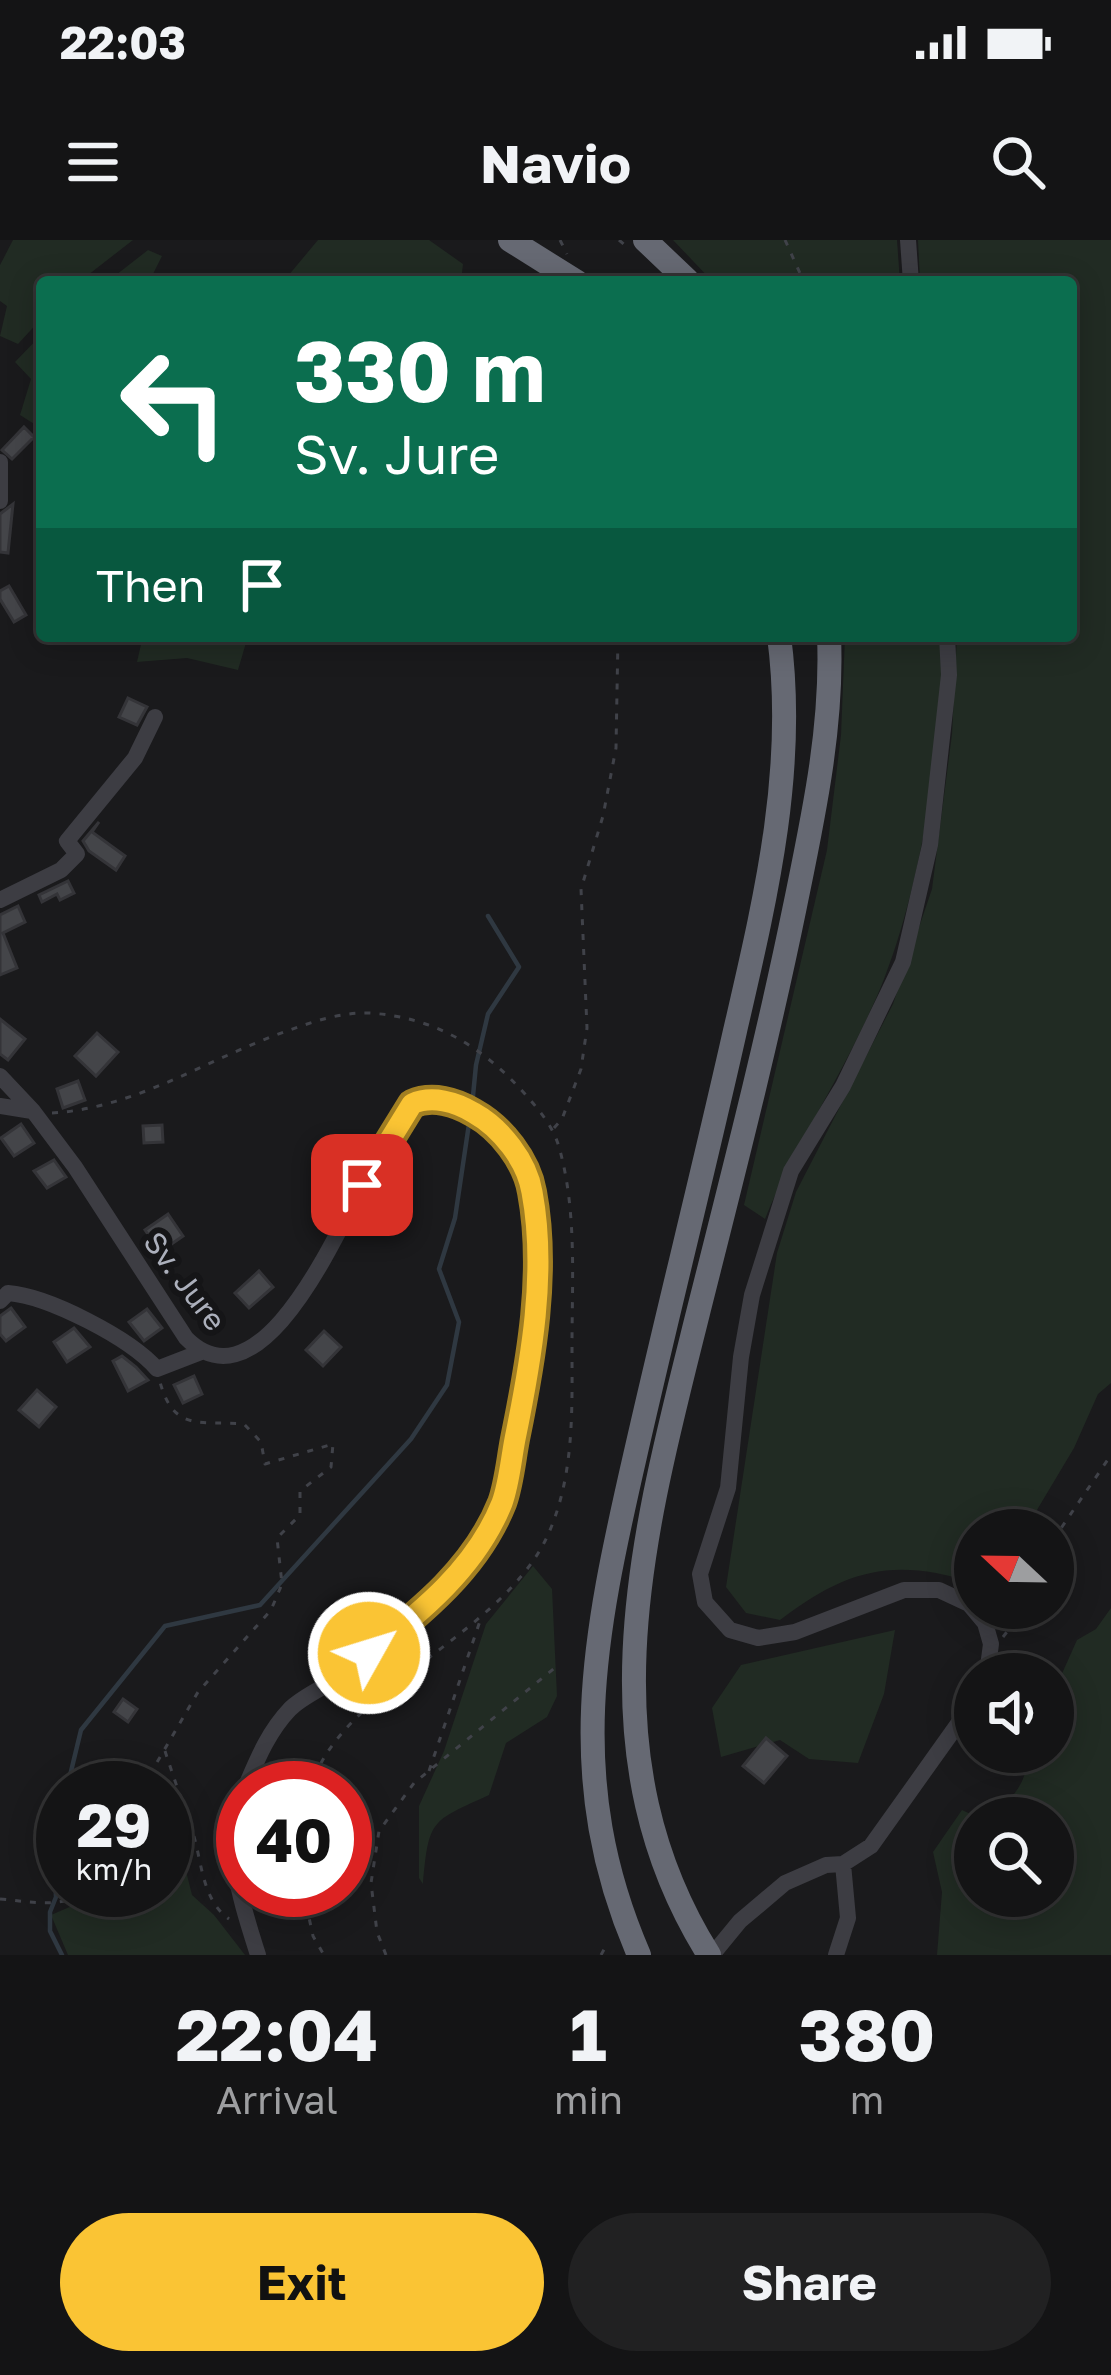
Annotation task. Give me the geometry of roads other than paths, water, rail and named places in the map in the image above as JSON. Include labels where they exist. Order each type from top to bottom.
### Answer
[{"type":"highway","points":[[510,240],[567,276]]},
{"type":"highway","points":[[645,240],[683,276]]},
{"type":"highway","points":[[636,1948],[599,1829],[591,1694],[607,1580],[772,860],[785,730],[779,642]]},
{"type":"highway","points":[[711,1955],[679,1904],[650,1820],[637,1760],[632,1694],[638,1591],[658,1474],[781,974],[807,848],[825,729],[830,642]]},
{"type":"street","points":[[908,240],[911,276]]},
{"type":"street","points":[[0,462],[0,501]]},
{"type":"street","points":[[947,642],[949,676],[930,845],[903,962],[843,1086],[791,1171],[752,1295],[728,1488],[700,1574],[705,1602],[717,1616],[730,1630],[758,1638],[795,1632],[904,1590],[939,1590],[969,1604],[985,1623],[990,1653]]},
{"type":"street","points":[[0,900],[61,870],[77,854],[67,841],[136,758],[155,717]]},
{"type":"street","name":"Sv. Jure","points":[[0,1076],[33,1111],[186,1337],[201,1352],[239,1353],[296,1307],[412,1104],[437,1100],[468,1110],[497,1130],[518,1156],[532,1188],[537,1261],[527,1378],[502,1502],[442,1594],[341,1676],[292,1706],[266,1739],[257,1761]]},
{"type":"street","points":[[0,1106],[33,1111]]},
{"type":"street","points":[[0,1300],[8,1293],[28,1295],[119,1337],[157,1369],[201,1352]]},
{"type":"street","points":[[711,1955],[740,1921],[784,1883],[826,1865],[843,1864],[871,1846],[954,1729]]},
{"type":"street","points":[[836,1955],[848,1918],[843,1864]]},
{"type":"street","name":"Sv. Jure","points":[[247,1917],[258,1955]]},
{"type":"waterway","points":[[472,1106],[488,1014],[519,967],[488,916]]},
{"type":"waterway","points":[[74,1761],[81,1730],[165,1626],[260,1605],[411,1439],[447,1385],[459,1322],[439,1269],[455,1218],[470,1117]]},
{"type":"waterway","points":[[50,1917],[50,1931],[62,1955]]}]
